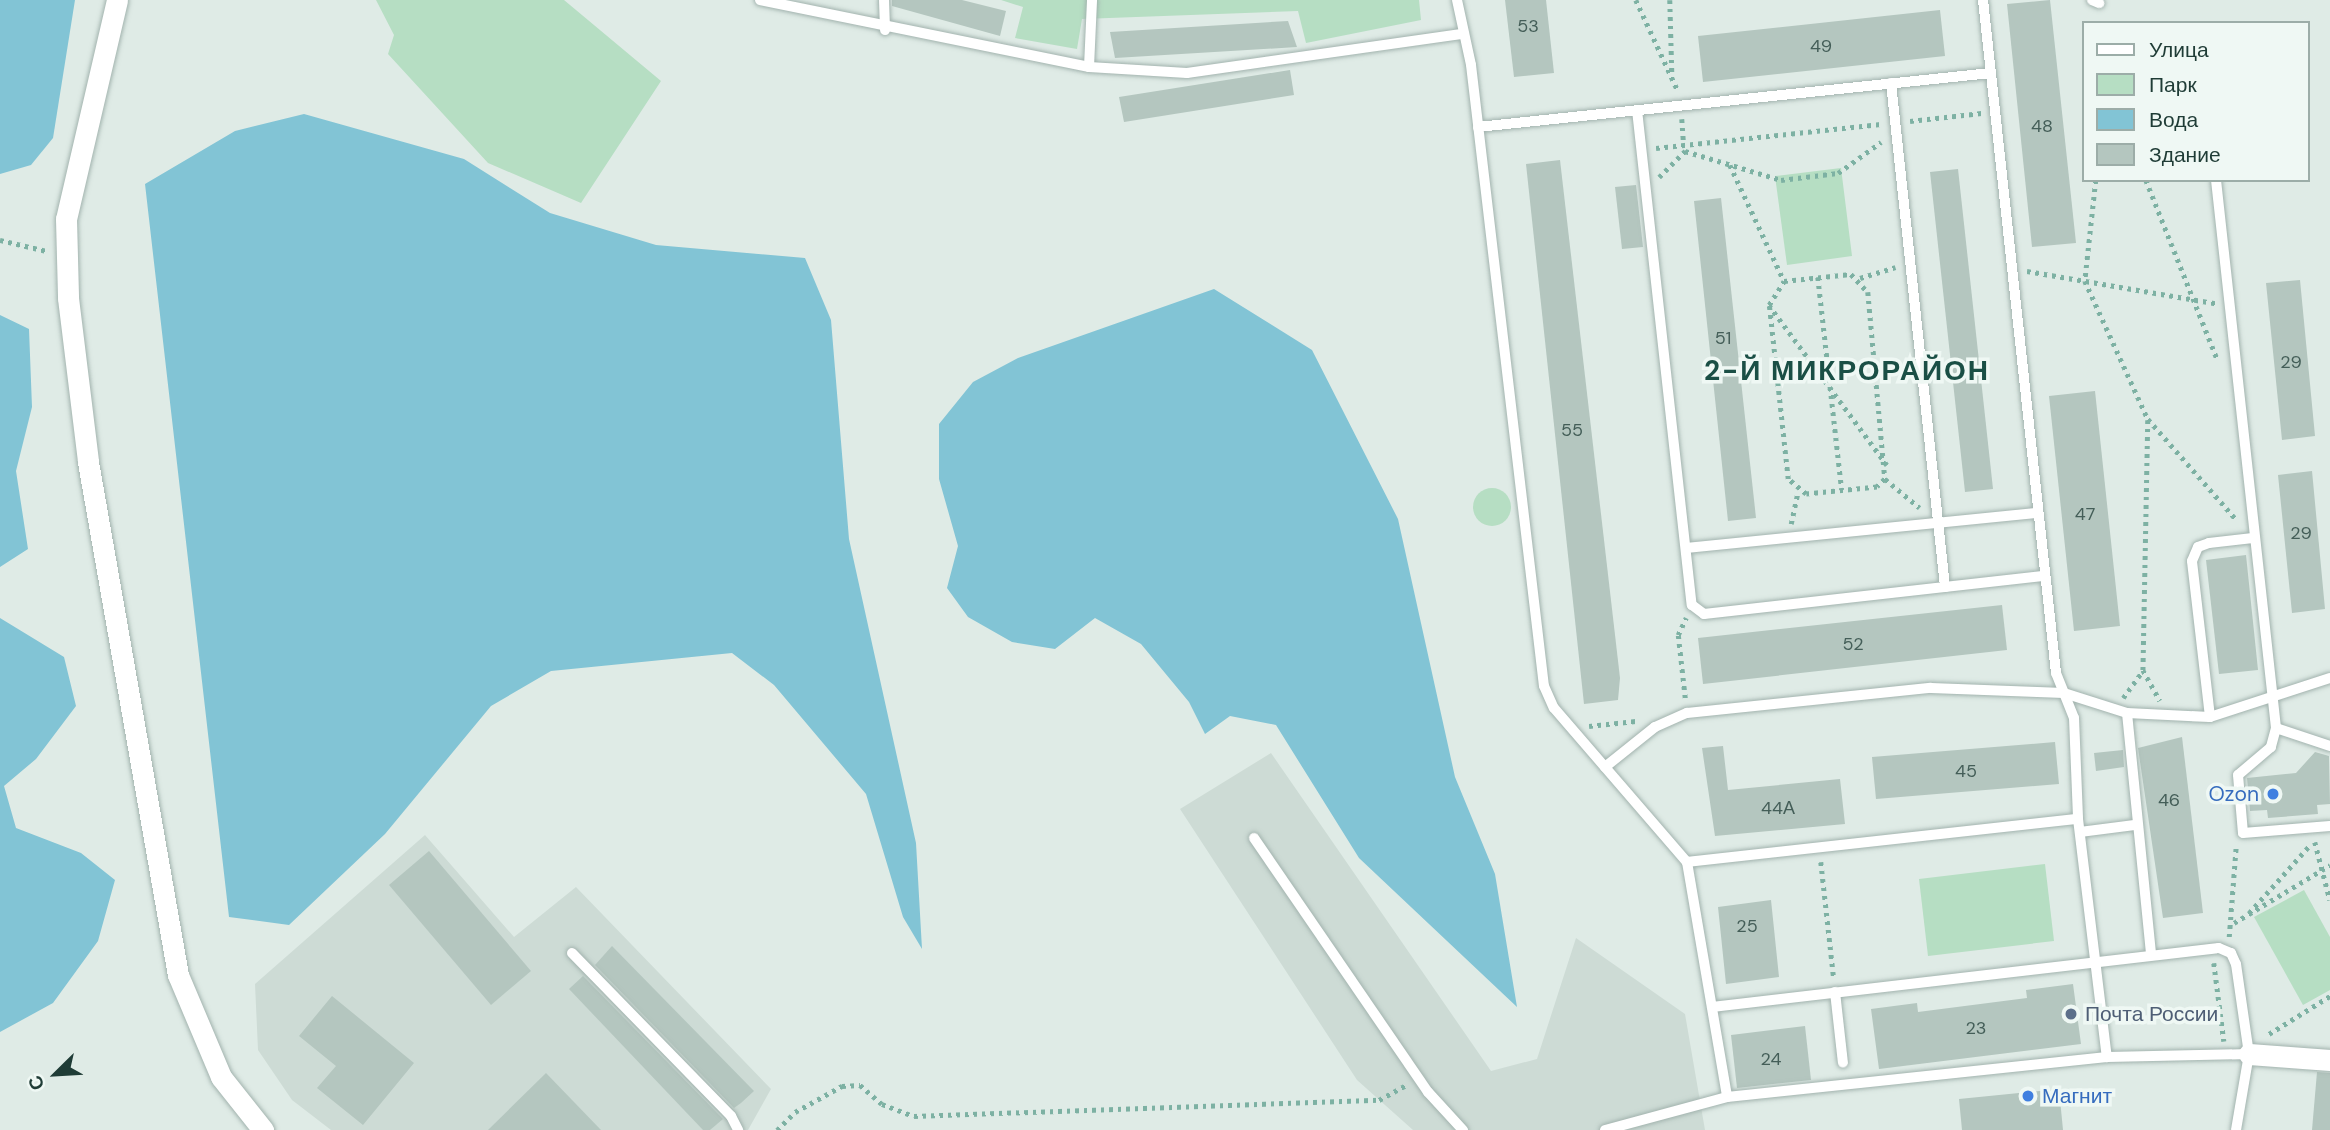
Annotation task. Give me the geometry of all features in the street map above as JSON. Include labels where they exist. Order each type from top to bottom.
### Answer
[{"type":"street","points":[[117,0],[76,162],[65,256],[88,462],[167,933],[206,1049],[263,1130]]},
{"type":"street","points":[[2248,1050],[2330,1060]]},
{"type":"lane","points":[[760,0],[885,30],[1089,67],[1187,73],[1461,34]]},
{"type":"lane","points":[[884,0],[885,30]]},
{"type":"lane","points":[[1089,67],[1092,0]]},
{"type":"lane","points":[[1457,0],[1478,127],[1544,687],[1571,728],[1687,862],[1727,1097]]},
{"type":"lane","points":[[1983,0],[2056,673],[2074,718],[2078,819],[2107,1057]]},
{"type":"lane","points":[[1478,127],[1991,73]]},
{"type":"lane","points":[[1891,83],[1945,587]]},
{"type":"lane","points":[[1637,110],[1692,605],[1704,614],[2045,576]]},
{"type":"lane","points":[[2216,182],[2269,699],[2276,728],[2271,747],[2238,775],[2243,834],[2330,826]]},
{"type":"lane","points":[[1686,548],[2038,513]]},
{"type":"lane","points":[[2210,717],[2192,561],[2198,547],[2209,542],[2253,538]]},
{"type":"lane","points":[[1605,767],[1682,714],[1931,688],[2064,693],[2121,711],[2169,718],[2210,717],[2330,678]]},
{"type":"lane","points":[[2121,711],[2151,955]]},
{"type":"lane","points":[[2276,728],[2330,746]]},
{"type":"lane","points":[[1687,862],[2078,819]]},
{"type":"lane","points":[[2080,832],[2135,825]]},
{"type":"lane","points":[[1254,838],[1419,1078],[1463,1130]]},
{"type":"lane","points":[[1712,1007],[2216,948],[2231,953],[2236,964],[2248,1050],[2235,1130]]},
{"type":"lane","points":[[572,953],[731,1116],[738,1130]]},
{"type":"lane","points":[[1835,992],[1843,1063]]},
{"type":"lane","points":[[1605,1130],[1727,1097],[2107,1057],[2248,1050]]},
{"type":"path","points":[[1636,0],[1679,92]]},
{"type":"path","points":[[1670,0],[1672,77]]},
{"type":"path","points":[[1642,149],[1685,148],[1895,127],[1985,113]]},
{"type":"path","points":[[1646,190],[1685,148],[1681,114]]},
{"type":"path","points":[[1685,148],[1780,180],[1838,173],[1895,127]]},
{"type":"path","points":[[1730,165],[1784,281]]},
{"type":"path","points":[[2096,182],[2085,281],[2148,419],[2253,538]]},
{"type":"path","points":[[2147,182],[2220,364]]},
{"type":"path","points":[[0,240],[65,256]]},
{"type":"path","points":[[1784,281],[1818,277],[1860,278],[1873,269],[1910,265]]},
{"type":"path","points":[[2012,268],[2229,305]]},
{"type":"path","points":[[1818,277],[1842,490]]},
{"type":"path","points":[[1798,492],[1877,487],[1885,479],[1887,466],[1868,292],[1860,278]]},
{"type":"path","points":[[1784,281],[1769,305],[1788,479],[1798,492]]},
{"type":"path","points":[[1769,305],[1887,466]]},
{"type":"path","points":[[2121,711],[2143,670],[2148,419]]},
{"type":"path","points":[[1885,479],[1938,523]]},
{"type":"path","points":[[1792,538],[1789,510],[1798,492]]},
{"type":"path","points":[[1571,728],[1682,714],[1678,635],[1692,605]]},
{"type":"path","points":[[2143,670],[2169,718]]},
{"type":"path","points":[[2313,827],[2330,900]]},
{"type":"path","points":[[2234,923],[2236,844],[2243,834]]},
{"type":"path","points":[[2246,916],[2314,840]]},
{"type":"path","points":[[1819,847],[1835,992]]},
{"type":"path","points":[[2225,1052],[2216,948],[2234,923],[2330,865]]},
{"type":"path","points":[[2248,1050],[2330,996]]},
{"type":"path","points":[[777,1130],[795,1112],[842,1086],[860,1084],[882,1104],[914,1116],[1379,1100],[1419,1078]]},
{"type":"shaded area","points":[[1271,753],[1491,1071],[1537,1059],[1576,938],[1685,1014],[1705,1130],[1413,1130],[1357,1080],[1180,809]]},
{"type":"shaded area","points":[[425,835],[514,937],[576,887],[771,1089],[748,1130],[331,1130],[292,1100],[258,1050],[255,984]]},
{"type":"green space","points":[[376,0],[564,0],[661,81],[581,203],[488,163],[388,54],[394,35]]},
{"type":"green space","points":[[1001,0],[1419,0],[1421,20],[1306,43],[1298,11],[1082,19],[1077,49],[1015,38],[1023,7]]},
{"type":"green space","points":[[1841,168],[1852,256],[1787,265],[1775,176]]},
{"type":"green space","points":[[1492,488],[1505,494],[1511,507],[1505,520],[1492,526],[1479,520],[1473,507],[1479,494]]},
{"type":"green space","points":[[2045,864],[2054,941],[1928,956],[1919,879]]},
{"type":"green space","points":[[2304,890],[2330,937],[2330,990],[2303,1005],[2254,917]]},
{"type":"water","points":[[0,0],[75,0],[53,138],[31,165],[0,174]]},
{"type":"water","points":[[304,114],[464,159],[550,213],[656,245],[805,258],[831,320],[849,539],[916,843],[922,949],[903,917],[866,794],[774,685],[732,653],[551,671],[491,706],[385,834],[289,925],[229,917],[145,184],[235,131]]},
{"type":"water","points":[[1214,289],[1312,350],[1398,519],[1455,777],[1495,874],[1517,1007],[1359,858],[1276,725],[1230,716],[1205,734],[1189,702],[1141,644],[1095,618],[1055,649],[1012,642],[968,617],[947,588],[958,546],[939,479],[939,424],[973,382],[1018,358]]},
{"type":"water","points":[[0,315],[29,329],[32,407],[16,471],[28,549],[0,567]]},
{"type":"water","points":[[0,618],[64,657],[76,706],[36,759],[4,786],[16,828],[81,853],[115,880],[98,941],[53,1003],[0,1032]]},
{"type":"building","points":[[892,0],[962,0],[1006,11],[1000,36],[892,6]]},
{"type":"building","points":[[1505,0],[1546,0],[1554,73],[1514,77]]},
{"type":"building","points":[[2050,0],[2076,243],[2032,247],[2007,4]]},
{"type":"building","points":[[1940,10],[1945,56],[1703,82],[1698,36]]},
{"type":"building","points":[[1288,21],[1297,47],[1115,58],[1110,32]]},
{"type":"building","points":[[1290,70],[1294,95],[1124,122],[1119,97]]},
{"type":"building","points":[[1560,160],[1620,678],[1618,700],[1584,704],[1526,164]]},
{"type":"building","points":[[1958,169],[1993,489],[1965,492],[1930,172]]},
{"type":"building","points":[[1636,185],[1643,247],[1622,249],[1615,187]]},
{"type":"building","points":[[1721,198],[1756,518],[1728,521],[1694,201]]},
{"type":"building","points":[[2300,280],[2315,436],[2282,440],[2266,283]]},
{"type":"building","points":[[2095,391],[2120,626],[2074,631],[2049,396]]},
{"type":"building","points":[[2312,471],[2325,609],[2292,613],[2278,475]]},
{"type":"building","points":[[2246,555],[2258,670],[2219,674],[2206,560]]},
{"type":"building","points":[[2002,605],[2007,650],[1703,684],[1698,638]]},
{"type":"building","points":[[2182,737],[2203,913],[2163,918],[2138,748]]},
{"type":"building","points":[[2055,742],[2059,784],[1876,799],[1872,757]]},
{"type":"building","points":[[1723,746],[1728,790],[1840,779],[1845,824],[1715,836],[1702,748]]},
{"type":"building","points":[[2123,750],[2124,767],[2096,771],[2094,753]]},
{"type":"building","points":[[2315,752],[2329,756],[2330,804],[2317,805],[2318,814],[2268,818],[2267,810],[2250,811],[2247,778],[2296,773]]},
{"type":"building","points":[[429,851],[531,971],[491,1005],[389,885]]},
{"type":"building","points":[[1771,900],[1779,977],[1726,984],[1718,907]]},
{"type":"building","points":[[612,946],[754,1091],[741,1103],[734,1108],[595,965]]},
{"type":"building","points":[[583,976],[723,1119],[710,1130],[703,1130],[569,989]]},
{"type":"building","points":[[2073,984],[2081,1044],[1879,1069],[1871,1009],[1917,1003],[1918,1012],[2027,998],[2026,990]]},
{"type":"building","points":[[332,996],[414,1063],[363,1125],[317,1088],[336,1066],[299,1036]]},
{"type":"building","points":[[1805,1026],[1811,1080],[1737,1088],[1731,1035]]},
{"type":"building","points":[[2317,1072],[2330,1073],[2330,1130],[2312,1130]]},
{"type":"building","points":[[546,1073],[601,1130],[488,1130]]},
{"type":"building","points":[[2059,1089],[2063,1130],[1962,1130],[1959,1099]]},
{"type":"place","name":"Ozon","points":[[2273,794]]},
{"type":"place","name":"Почта России","points":[[2071,1014]]},
{"type":"place","name":"Магнит","points":[[2028,1096]]},
{"type":"district","name":"2-Й МИКРОРАЙОН","points":[[1847,371]]}]
